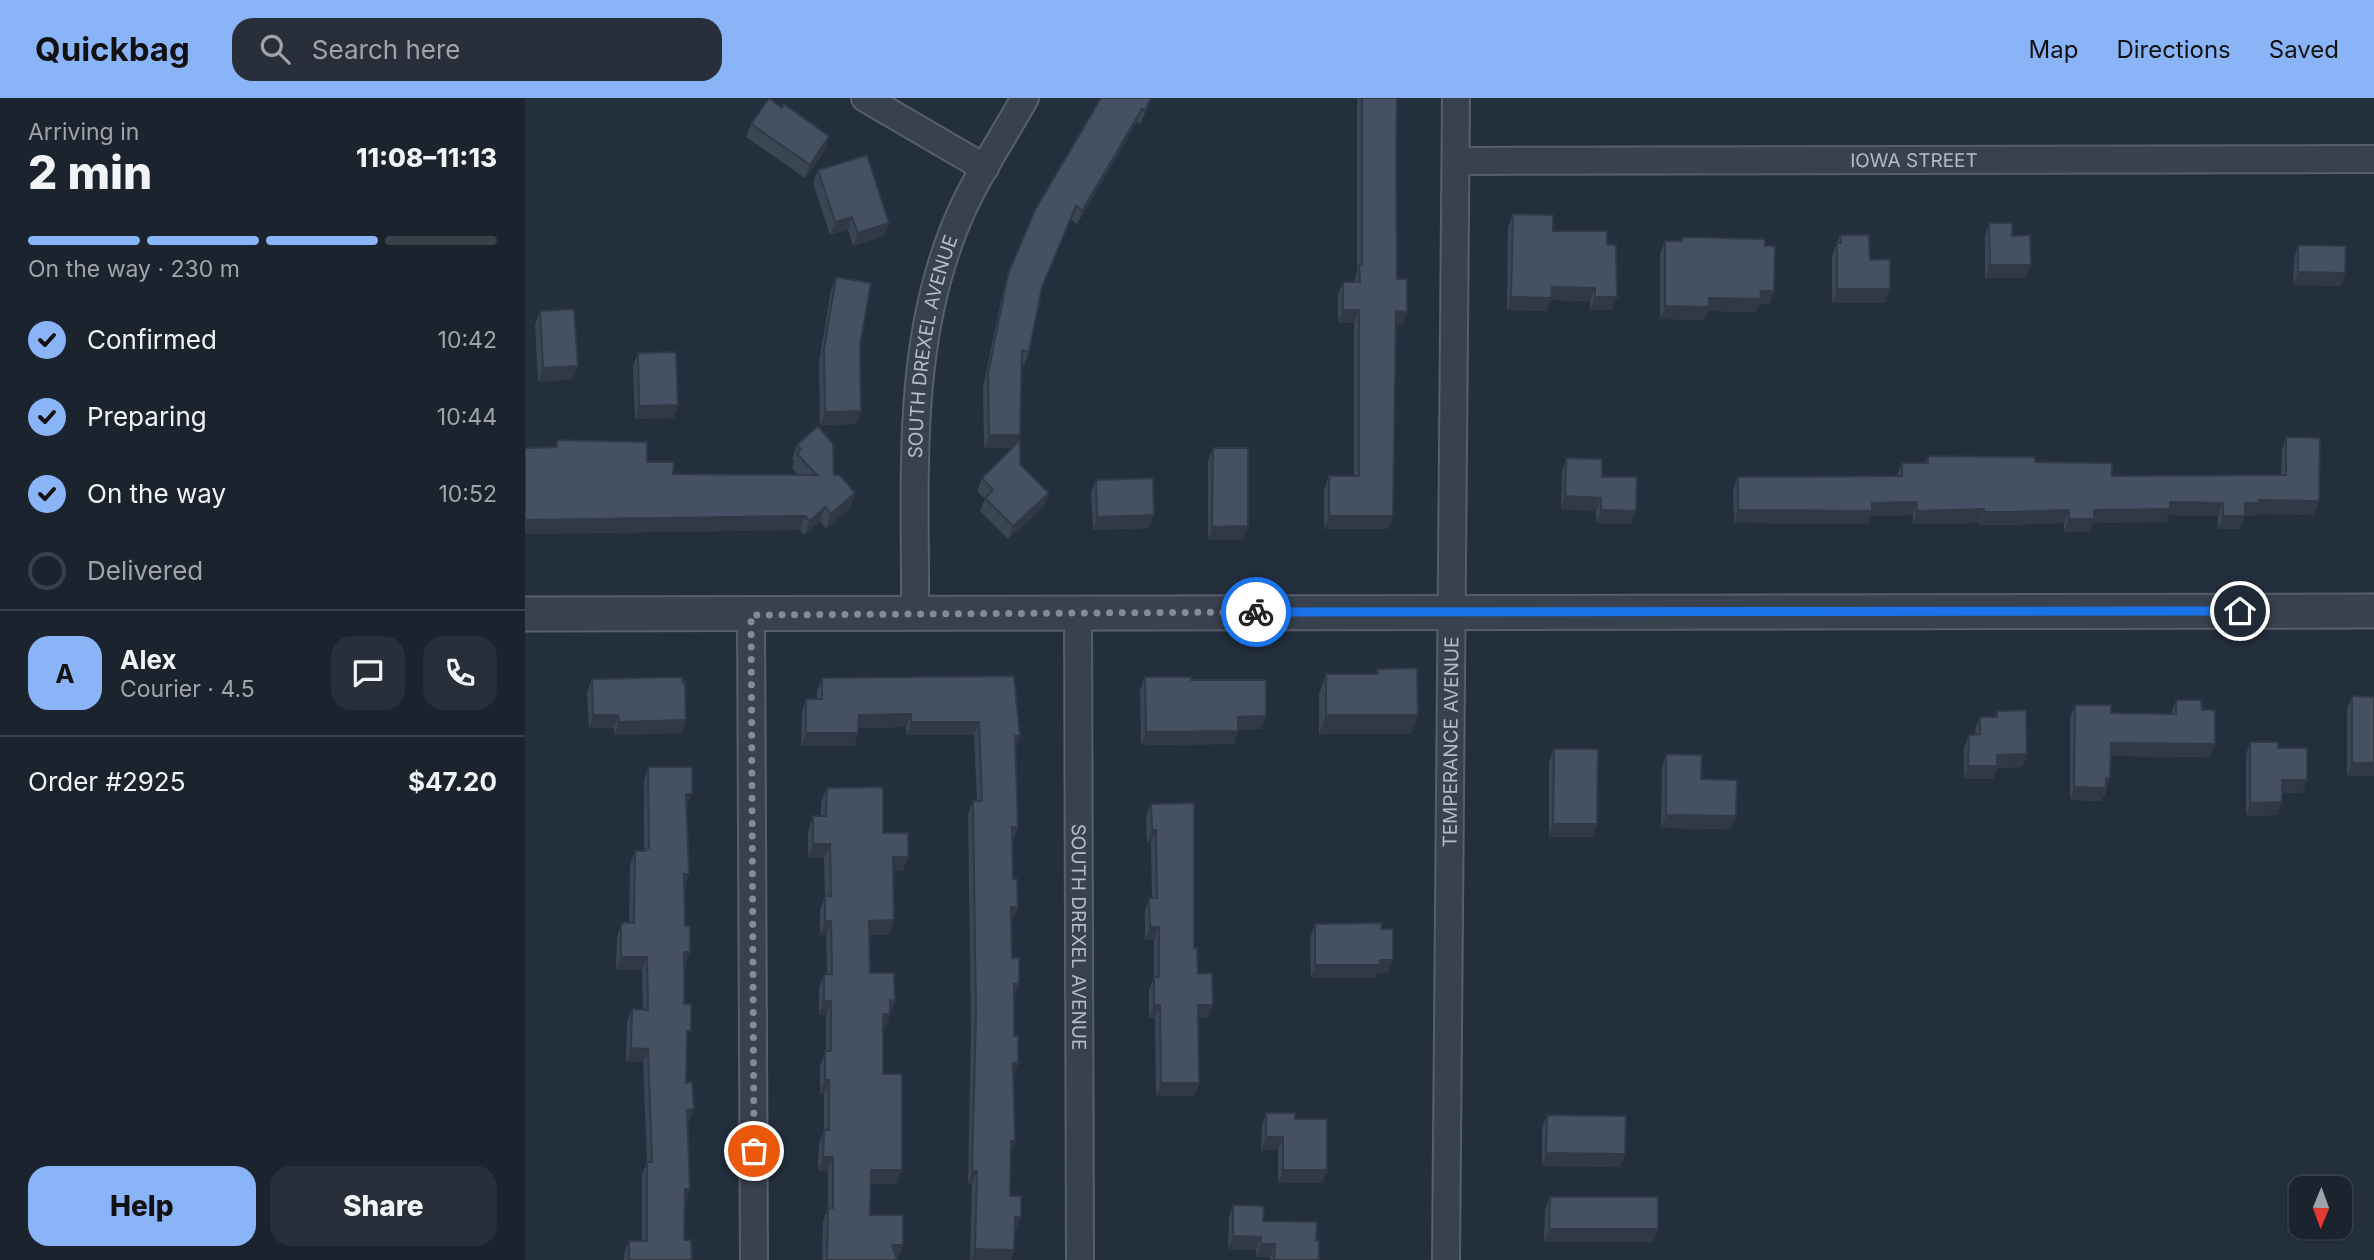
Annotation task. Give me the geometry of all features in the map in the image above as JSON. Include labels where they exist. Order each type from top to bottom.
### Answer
[{"type":"street","points":[[865,98],[985,168]]},
{"type":"street","name":"SOUTH DREXEL AVENUE","points":[[915,615],[916,396],[922,344],[933,293],[954,229],[1025,98]]},
{"type":"street","name":"TEMPERANCE AVENUE","points":[[1445,1260],[1456,98]]},
{"type":"street","name":"IOWA STREET","points":[[1456,161],[2374,159]]},
{"type":"street","points":[[525,614],[2374,611]]},
{"type":"street","name":"SOUTH DREXEL AVENUE","points":[[1078,613],[1080,1260]]},
{"type":"street","points":[[751,615],[754,1260]]},
{"type":"building","points":[[769,98],[782,108],[784,104],[829,136],[810,165],[751,124]]},
{"type":"building","points":[[1101,98],[1151,98],[1082,211],[1076,206],[1042,287],[1029,352],[1022,350],[1020,435],[989,435],[988,374],[1008,274],[1035,210]]},
{"type":"building","points":[[1362,98],[1397,98],[1397,279],[1407,279],[1407,312],[1396,311],[1393,516],[1329,516],[1329,476],[1359,476],[1359,310],[1343,310],[1343,282],[1360,282],[1359,265],[1362,265]]},
{"type":"building","points":[[867,155],[889,223],[858,233],[852,217],[835,222],[818,170]]},
{"type":"building","points":[[1513,214],[1553,215],[1553,231],[1607,231],[1607,244],[1616,245],[1617,297],[1595,297],[1595,288],[1552,287],[1551,298],[1511,297]]},
{"type":"building","points":[[1989,223],[2012,223],[2012,236],[2030,235],[2031,265],[1990,265]]},
{"type":"building","points":[[1840,235],[1869,235],[1870,260],[1890,259],[1890,289],[1837,289],[1837,243],[1841,243]]},
{"type":"building","points":[[1682,237],[1765,239],[1765,246],[1775,246],[1774,291],[1761,291],[1760,299],[1709,298],[1709,307],[1665,306],[1665,241],[1682,241]]},
{"type":"building","points":[[2298,245],[2346,246],[2345,273],[2298,272]]},
{"type":"building","points":[[836,277],[871,283],[860,345],[861,411],[825,412],[824,349]]},
{"type":"building","points":[[574,309],[578,366],[543,368],[540,311]]},
{"type":"building","points":[[676,352],[678,405],[639,406],[638,353]]},
{"type":"building","points":[[818,426],[833,444],[834,475],[840,475],[855,493],[831,514],[825,507],[810,521],[805,516],[525,520],[525,448],[557,447],[557,440],[647,442],[647,462],[674,462],[673,474],[817,475],[797,454],[801,449],[797,445]]},
{"type":"building","points":[[2286,437],[2320,438],[2319,501],[2259,500],[2259,503],[2245,503],[2245,516],[2223,516],[2223,503],[2170,502],[2170,509],[2094,510],[2094,519],[2069,519],[2069,510],[1917,511],[1917,502],[1872,503],[1872,511],[1738,510],[1738,477],[1902,476],[1902,463],[1928,463],[1928,456],[2035,457],[2035,462],[2112,463],[2112,476],[2286,475]]},
{"type":"building","points":[[1020,440],[1020,464],[1049,493],[1013,526],[985,498],[993,490],[982,478]]},
{"type":"building","points":[[1213,448],[1248,448],[1248,526],[1212,527]]},
{"type":"building","points":[[1566,458],[1602,459],[1602,477],[1637,477],[1636,511],[1601,510],[1601,498],[1565,496]]},
{"type":"building","points":[[1153,478],[1154,515],[1097,517],[1096,480]]},
{"type":"building","points":[[1417,668],[1418,715],[1326,715],[1326,674],[1378,674],[1377,669]]},
{"type":"building","points":[[1014,676],[1020,736],[1015,736],[1018,827],[1012,827],[1013,879],[1017,879],[1018,907],[1011,907],[1012,958],[1019,958],[1019,984],[1014,984],[1014,1036],[1018,1036],[1018,1063],[1013,1063],[1015,1141],[1011,1141],[1010,1196],[1021,1196],[1021,1217],[1015,1217],[1014,1250],[975,1249],[977,1171],[972,1171],[976,1014],[973,801],[982,801],[979,722],[911,722],[911,714],[859,715],[858,733],[806,733],[806,699],[822,699],[822,678]]},
{"type":"building","points":[[682,677],[683,683],[685,682],[686,720],[619,722],[618,715],[593,715],[592,679]]},
{"type":"building","points":[[1145,677],[1266,680],[1266,716],[1238,717],[1238,731],[1146,732]]},
{"type":"building","points":[[2352,696],[2374,697],[2374,763],[2352,763]]},
{"type":"building","points":[[2176,700],[2201,700],[2202,710],[2215,710],[2215,744],[2111,743],[2110,778],[2106,778],[2106,788],[2074,787],[2075,705],[2111,705],[2111,713],[2176,714]]},
{"type":"building","points":[[2026,710],[2027,754],[1997,755],[1997,766],[1968,766],[1969,735],[1980,734],[1980,717],[1997,717],[1997,711]]},
{"type":"building","points":[[2250,742],[2278,742],[2278,748],[2307,748],[2307,780],[2282,780],[2282,802],[2250,803]]},
{"type":"building","points":[[1554,749],[1598,749],[1597,824],[1553,824]]},
{"type":"building","points":[[1666,754],[1702,755],[1701,779],[1737,780],[1736,816],[1666,815]]},
{"type":"building","points":[[648,767],[692,767],[692,794],[686,794],[689,874],[684,874],[685,926],[690,926],[690,952],[684,952],[684,1004],[691,1004],[691,1031],[687,1031],[686,1083],[692,1082],[694,1109],[687,1110],[690,1189],[685,1189],[684,1240],[691,1240],[692,1260],[629,1260],[629,1241],[647,1241],[647,1162],[652,1162],[648,1049],[631,1048],[632,1009],[648,1010],[647,957],[621,957],[621,925],[624,922],[634,923],[635,851],[646,851],[646,848],[649,848]]},
{"type":"building","points":[[883,787],[883,833],[908,833],[908,857],[893,857],[894,920],[869,921],[870,973],[894,973],[895,1001],[890,1000],[890,1014],[883,1014],[883,1074],[902,1074],[902,1170],[871,1170],[870,1215],[903,1215],[903,1245],[892,1245],[897,1260],[827,1260],[828,1208],[833,1208],[833,1157],[823,1157],[824,1130],[829,1130],[829,1080],[825,1080],[825,1051],[831,1051],[831,1001],[824,1001],[824,974],[832,974],[831,921],[825,921],[825,896],[831,896],[830,844],[813,844],[813,816],[826,816],[827,788]]},
{"type":"building","points":[[1194,803],[1194,948],[1197,948],[1198,974],[1212,973],[1213,1005],[1198,1005],[1199,1083],[1161,1083],[1160,1005],[1154,1005],[1154,977],[1159,977],[1159,927],[1150,927],[1149,898],[1157,898],[1156,830],[1152,830],[1151,804]]},
{"type":"building","points":[[1382,923],[1381,929],[1393,929],[1393,960],[1380,960],[1380,965],[1315,965],[1315,924]]},
{"type":"building","points":[[1266,1113],[1295,1113],[1295,1119],[1327,1119],[1327,1170],[1283,1170],[1283,1137],[1266,1137]]},
{"type":"building","points":[[1547,1115],[1626,1116],[1625,1154],[1546,1153]]},
{"type":"building","points":[[1550,1197],[1658,1197],[1658,1229],[1549,1229]]},
{"type":"building","points":[[1233,1205],[1264,1206],[1263,1221],[1317,1222],[1319,1260],[1274,1260],[1275,1244],[1261,1244],[1261,1237],[1233,1236]]},
{"type":"way so far","points":[[754,1151],[751,615],[1256,612]]},
{"type":"route","points":[[1256,612],[2240,611]]}]
